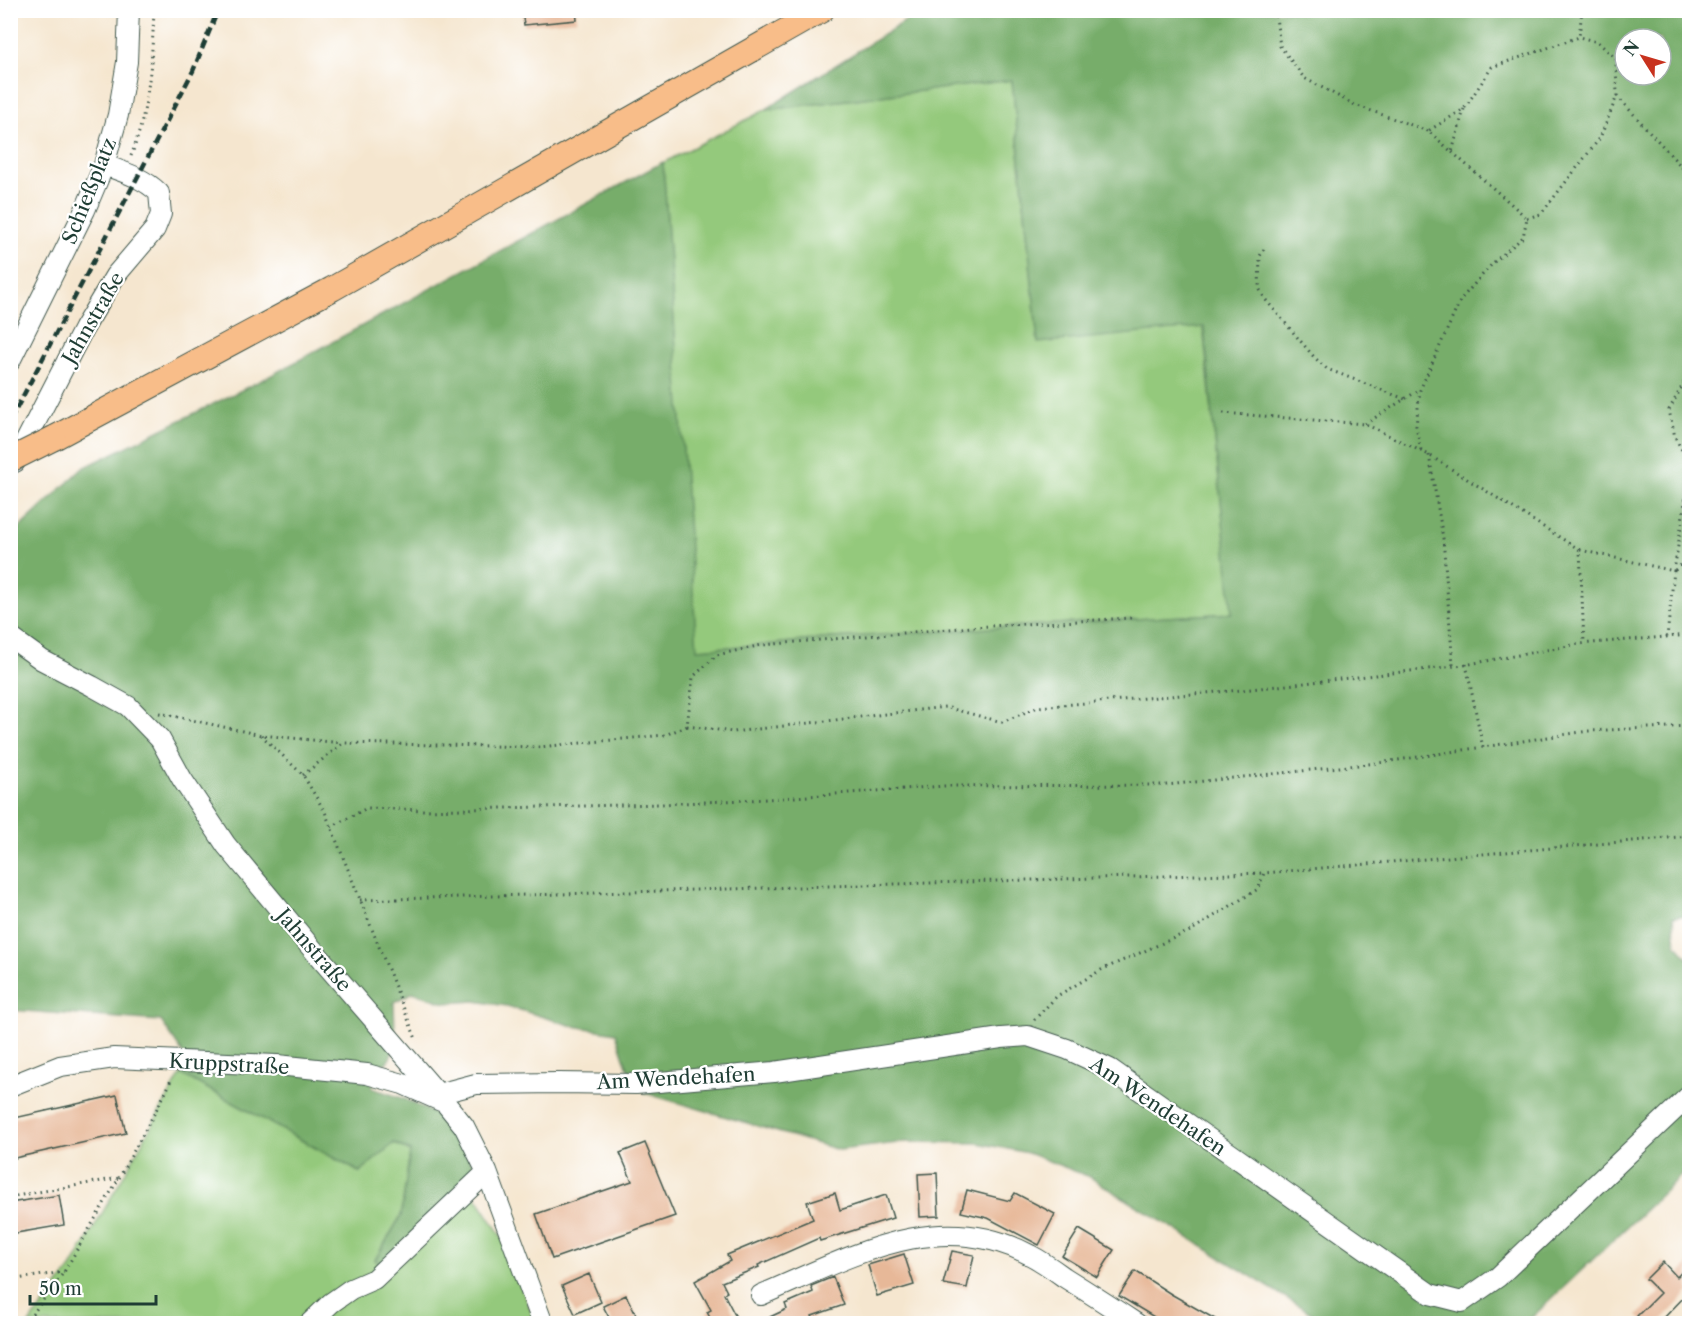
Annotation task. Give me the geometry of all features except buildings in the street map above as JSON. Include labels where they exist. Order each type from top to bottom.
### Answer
[{"type":"main road","points":[[10,460],[332,289],[822,10]]},
{"type":"street","name":"Schießplatz","points":[[10,361],[85,210],[104,165],[118,115],[127,62],[129,10]]},
{"type":"street","name":"Jahnstraße","points":[[10,470],[84,328],[115,276],[155,229],[161,214],[159,193],[152,186],[104,165]]},
{"type":"street","name":"Jahnstraße","points":[[10,637],[42,660],[128,706],[160,739],[182,778],[226,845],[464,1126],[487,1172],[543,1323]]},
{"type":"street","name":"Am Wendehafen","points":[[442,1099],[476,1084],[636,1084],[774,1072],[1001,1038],[1028,1036],[1067,1049],[1110,1069],[1430,1294],[1462,1302],[1498,1277],[1689,1095]]},
{"type":"street","name":"Kruppstraße","points":[[10,1086],[60,1066],[114,1058],[277,1065],[367,1074],[403,1084],[442,1099]]},
{"type":"street","points":[[309,1323],[351,1289],[374,1279],[487,1172]]},
{"type":"street","points":[[761,1295],[877,1246],[927,1235],[958,1235],[993,1240],[1029,1254],[1137,1323]]},
{"type":"path","points":[[124,172],[133,151],[145,108],[152,52],[154,10]]},
{"type":"path","points":[[1275,10],[1280,46],[1304,78],[1355,105],[1428,131],[1527,218]]},
{"type":"path","points":[[1579,37],[1582,10]]},
{"type":"path","points":[[1452,152],[1464,109],[1492,68],[1579,37],[1598,42],[1616,59],[1617,96],[1600,138],[1541,214],[1527,218]]},
{"type":"path","points":[[1617,96],[1689,176]]},
{"type":"path","points":[[1428,131],[1464,109]]},
{"type":"path","points":[[1421,452],[1416,426],[1420,390],[1461,299],[1493,263],[1523,237],[1527,218]]},
{"type":"path","points":[[1264,249],[1260,256],[1259,288],[1265,299],[1314,357],[1327,369],[1405,399]]},
{"type":"path","points":[[1689,373],[1669,410],[1675,437],[1689,465]]},
{"type":"path","points":[[1365,424],[1420,390]]},
{"type":"path","points":[[1223,413],[1365,424],[1429,455],[1580,550],[1674,571]]},
{"type":"path","points":[[1429,455],[1443,538],[1453,666]]},
{"type":"path","points":[[1666,637],[1689,471]]},
{"type":"path","points":[[1580,550],[1584,643]]},
{"type":"path","points":[[1674,571],[1689,557]]},
{"type":"path","points":[[687,726],[693,677],[717,656],[762,645],[972,627],[1131,618]]},
{"type":"path","points":[[128,706],[261,735],[343,743],[539,747],[665,735],[687,726],[733,732],[945,707],[1002,723],[1038,707],[1242,690],[1453,666],[1584,643],[1689,635]]},
{"type":"path","points":[[1466,664],[1483,748]]},
{"type":"path","points":[[331,827],[367,808],[424,810],[661,804],[945,786],[1166,785],[1378,763],[1588,731],[1689,726]]},
{"type":"path","points":[[261,735],[303,775],[325,812],[416,1039]]},
{"type":"path","points":[[303,775],[343,743]]},
{"type":"path","points":[[360,900],[1264,873],[1689,836]]},
{"type":"path","points":[[1018,1037],[1057,996],[1101,970],[1191,931],[1258,889],[1264,873]]},
{"type":"path","points":[[25,1323],[64,1272],[119,1178],[167,1090],[178,1061]]},
{"type":"path","points":[[10,1197],[119,1178]]},
{"type":"path","points":[[10,1280],[64,1272]]},
{"type":"green space","points":[[921,11],[1689,11],[1690,915],[1673,917],[1676,944],[1689,959],[1689,1168],[1526,1323],[1327,1323],[1090,1177],[1028,1153],[978,1143],[906,1142],[839,1150],[645,1093],[630,1073],[616,1033],[573,1026],[507,1006],[475,1001],[445,1003],[413,992],[394,1002],[393,1050],[387,1062],[378,1066],[372,1088],[405,1099],[435,1114],[449,1127],[473,1164],[471,1189],[384,1269],[375,1260],[401,1216],[410,1151],[394,1143],[360,1172],[181,1074],[189,1062],[161,1021],[11,1010],[10,549],[18,529],[83,468],[268,377],[663,162],[697,649],[833,638],[1232,613],[1204,327],[1038,343],[1012,80],[765,110]]},
{"type":"green space","points":[[1012,80],[1038,342],[1203,327],[1233,613],[833,638],[696,649],[663,163],[765,110]]},
{"type":"green space","points":[[181,1074],[359,1172],[394,1143],[410,1152],[401,1216],[375,1260],[471,1189],[502,1237],[536,1324],[29,1324],[71,1268]]},
{"type":"railway","points":[[10,421],[193,71],[218,10]]}]
